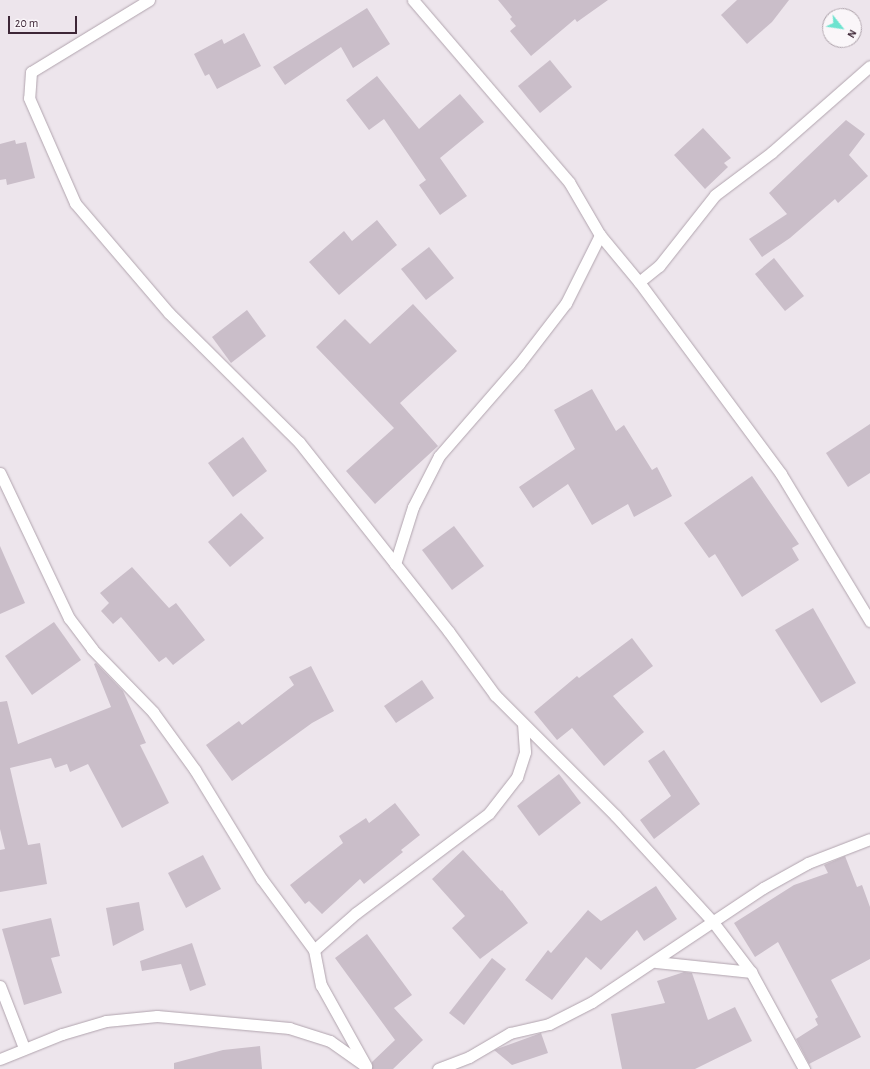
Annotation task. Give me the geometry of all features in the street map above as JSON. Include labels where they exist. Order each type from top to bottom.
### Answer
[{"type":"street","points":[[149,0],[31,72],[29,98],[75,203],[169,313],[299,442],[495,695],[615,815],[713,922],[751,972],[804,1069]]},
{"type":"street","points":[[415,1],[569,182],[600,235],[638,282],[780,474],[870,621]]},
{"type":"street","points":[[638,282],[659,266],[715,195],[772,152],[870,66]]},
{"type":"street","points":[[395,564],[413,507],[439,456],[519,364],[566,303],[600,235]]},
{"type":"street","points":[[0,473],[68,618],[92,649],[153,712],[195,770],[261,878],[314,950],[321,985],[368,1068]]},
{"type":"street","points":[[314,950],[356,913],[489,813],[517,777],[525,752],[523,724]]},
{"type":"street","points":[[438,1069],[469,1057],[510,1033],[556,1020],[592,1002],[656,962],[763,888],[802,867],[870,839]]},
{"type":"street","points":[[656,962],[751,972]]},
{"type":"street","points":[[0,986],[24,1048]]},
{"type":"street","points":[[0,1059],[24,1048],[106,1021],[156,1016],[289,1028],[330,1041],[368,1068]]},
{"type":"building","points":[[498,0],[608,0],[577,22],[575,19],[531,56],[510,31],[516,26],[510,19],[512,17]]},
{"type":"building","points":[[737,0],[789,0],[772,22],[747,44],[721,15]]},
{"type":"building","points":[[367,8],[390,44],[353,68],[341,47],[285,85],[273,67]]},
{"type":"building","points":[[244,33],[261,66],[217,89],[209,74],[205,76],[194,54],[222,39],[224,44]]},
{"type":"building","points":[[550,60],[572,87],[540,113],[518,86]]},
{"type":"building","points":[[377,76],[419,129],[460,94],[484,122],[440,158],[467,196],[440,215],[419,185],[426,180],[384,119],[369,130],[346,100]]},
{"type":"building","points":[[846,120],[865,134],[849,155],[868,176],[838,203],[835,199],[790,238],[762,257],[749,239],[787,214],[769,193]]},
{"type":"building","points":[[703,128],[731,158],[724,163],[728,167],[705,189],[674,155]]},
{"type":"building","points":[[15,140],[16,144],[26,142],[35,178],[7,185],[6,179],[0,180],[0,144]]},
{"type":"building","points":[[377,220],[397,245],[339,295],[309,262],[344,231],[352,241]]},
{"type":"building","points":[[429,247],[454,278],[426,300],[401,269]]},
{"type":"building","points":[[774,258],[804,296],[785,311],[755,274]]},
{"type":"building","points":[[413,304],[457,351],[400,403],[438,446],[375,504],[346,471],[394,428],[316,347],[345,319],[370,344]]},
{"type":"building","points":[[247,310],[266,336],[231,363],[212,337]]},
{"type":"building","points":[[592,389],[616,431],[624,425],[652,470],[657,467],[672,496],[634,517],[628,504],[592,525],[568,484],[533,508],[519,487],[575,449],[554,410]]},
{"type":"building","points":[[870,424],[870,473],[848,487],[826,453]]},
{"type":"building","points":[[243,437],[267,471],[233,497],[208,463]]},
{"type":"building","points":[[752,476],[799,544],[792,548],[799,560],[742,597],[715,554],[709,558],[684,523]]},
{"type":"building","points":[[241,513],[264,538],[230,567],[208,542]]},
{"type":"building","points":[[454,526],[484,566],[452,590],[422,550]]},
{"type":"building","points":[[0,546],[25,603],[0,614]]},
{"type":"building","points":[[132,567],[169,608],[176,603],[205,640],[173,665],[166,657],[159,662],[121,617],[113,624],[101,611],[109,603],[100,593]]},
{"type":"building","points":[[813,608],[856,683],[821,703],[775,630]]},
{"type":"building","points":[[54,622],[81,660],[32,695],[5,656]]},
{"type":"building","points":[[632,638],[653,666],[613,696],[644,732],[604,766],[572,728],[557,740],[534,712],[577,676],[579,678]]},
{"type":"building","points":[[96,663],[123,691],[146,743],[140,745],[169,803],[122,828],[88,764],[70,772],[67,764],[55,768],[51,758],[10,768],[28,845],[40,843],[47,884],[0,892],[0,850],[5,849],[0,829],[0,702],[7,701],[18,744],[111,707],[94,664]]},
{"type":"building","points":[[311,666],[334,711],[312,723],[232,781],[206,745],[239,721],[242,725],[294,685],[289,677]]},
{"type":"building","points":[[422,680],[434,698],[396,723],[384,706]]},
{"type":"building","points":[[664,750],[700,804],[654,839],[640,820],[671,796],[648,761]]},
{"type":"building","points":[[559,774],[581,803],[539,836],[517,806]]},
{"type":"building","points":[[395,803],[420,835],[401,850],[403,852],[364,884],[360,879],[322,914],[309,901],[305,904],[290,885],[343,843],[339,836],[366,818],[369,823]]},
{"type":"building","points":[[463,850],[501,891],[502,890],[528,923],[480,959],[452,928],[465,916],[432,879]]},
{"type":"building","points":[[203,855],[221,889],[186,908],[168,873]]},
{"type":"building","points":[[845,856],[857,887],[862,885],[870,907],[870,959],[831,980],[861,1037],[809,1064],[796,1039],[818,1025],[815,1019],[818,1017],[778,942],[755,957],[734,923],[794,885],[828,873],[824,865]]},
{"type":"building","points":[[656,886],[677,919],[644,941],[637,930],[601,970],[586,957],[552,1000],[525,980],[548,950],[551,953],[588,910],[601,921]]},
{"type":"building","points":[[139,902],[144,930],[113,946],[106,908]]},
{"type":"building","points":[[51,918],[60,956],[51,958],[62,993],[24,1005],[2,929]]},
{"type":"building","points":[[367,934],[412,995],[394,1008],[423,1040],[393,1069],[372,1069],[372,1062],[395,1040],[335,958]]},
{"type":"building","points":[[192,943],[206,985],[190,991],[181,964],[142,971],[140,961]]},
{"type":"building","points":[[492,958],[506,969],[464,1025],[449,1013]]},
{"type":"building","points":[[684,972],[692,973],[708,1020],[735,1007],[752,1041],[695,1069],[622,1069],[611,1014],[665,1003],[657,981]]},
{"type":"building","points":[[541,1033],[548,1053],[512,1065],[494,1050]]},
{"type":"building","points":[[260,1046],[262,1069],[174,1069],[174,1063],[223,1050]]}]
